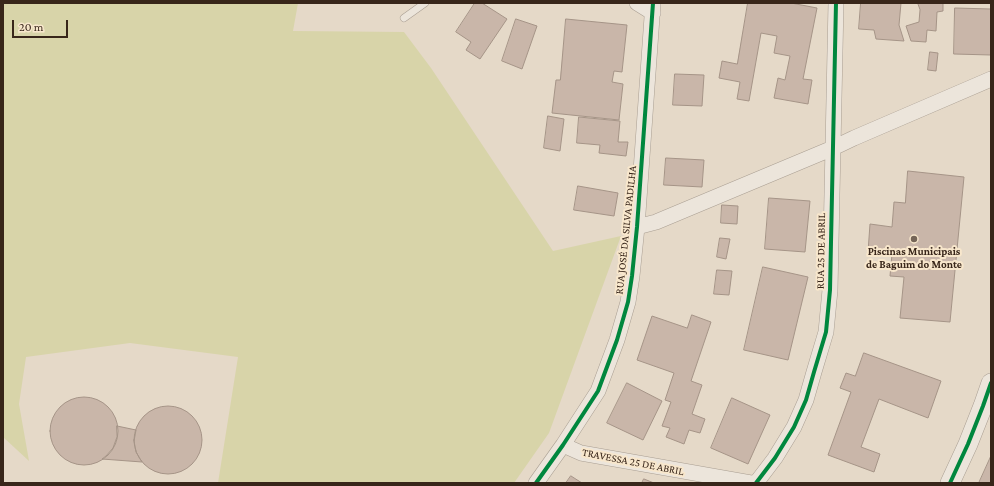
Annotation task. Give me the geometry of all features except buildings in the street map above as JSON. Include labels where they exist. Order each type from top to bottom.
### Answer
[{"type":"street","points":[[637,3],[653,8]]},
{"type":"street","name":"RUA 25 DE ABRIL","points":[[756,483],[775,458],[794,427],[806,400],[826,332],[830,290],[836,3]]},
{"type":"street","name":"RUA JOSÉ DA SILVA PADILHA","points":[[536,483],[598,391],[617,340],[628,302],[637,227],[653,8]]},
{"type":"street","points":[[637,227],[656,222],[833,148],[991,79]]},
{"type":"street","points":[[950,483],[968,444],[991,382]]},
{"type":"street","name":"TRAVESSA 25 DE ABRIL","points":[[563,444],[581,453],[751,483]]},
{"type":"lane","points":[[404,18],[425,3]]},
{"type":"shaded area","points":[[3,3],[298,3],[293,31],[404,32],[431,68],[553,251],[621,236],[549,433],[514,483],[218,483],[238,357],[130,343],[26,357],[19,404],[29,461],[3,437]]},
{"type":"cycle path","points":[[536,483],[598,391],[617,340],[628,302],[637,227],[653,3]]},
{"type":"cycle path","points":[[756,483],[775,458],[794,427],[806,400],[826,332],[830,290],[836,3]]},
{"type":"cycle path","points":[[950,483],[968,444],[991,383]]},
{"type":"place","name":"Piscinas Municipais de Baguim do Monte","points":[[914,239]]}]
